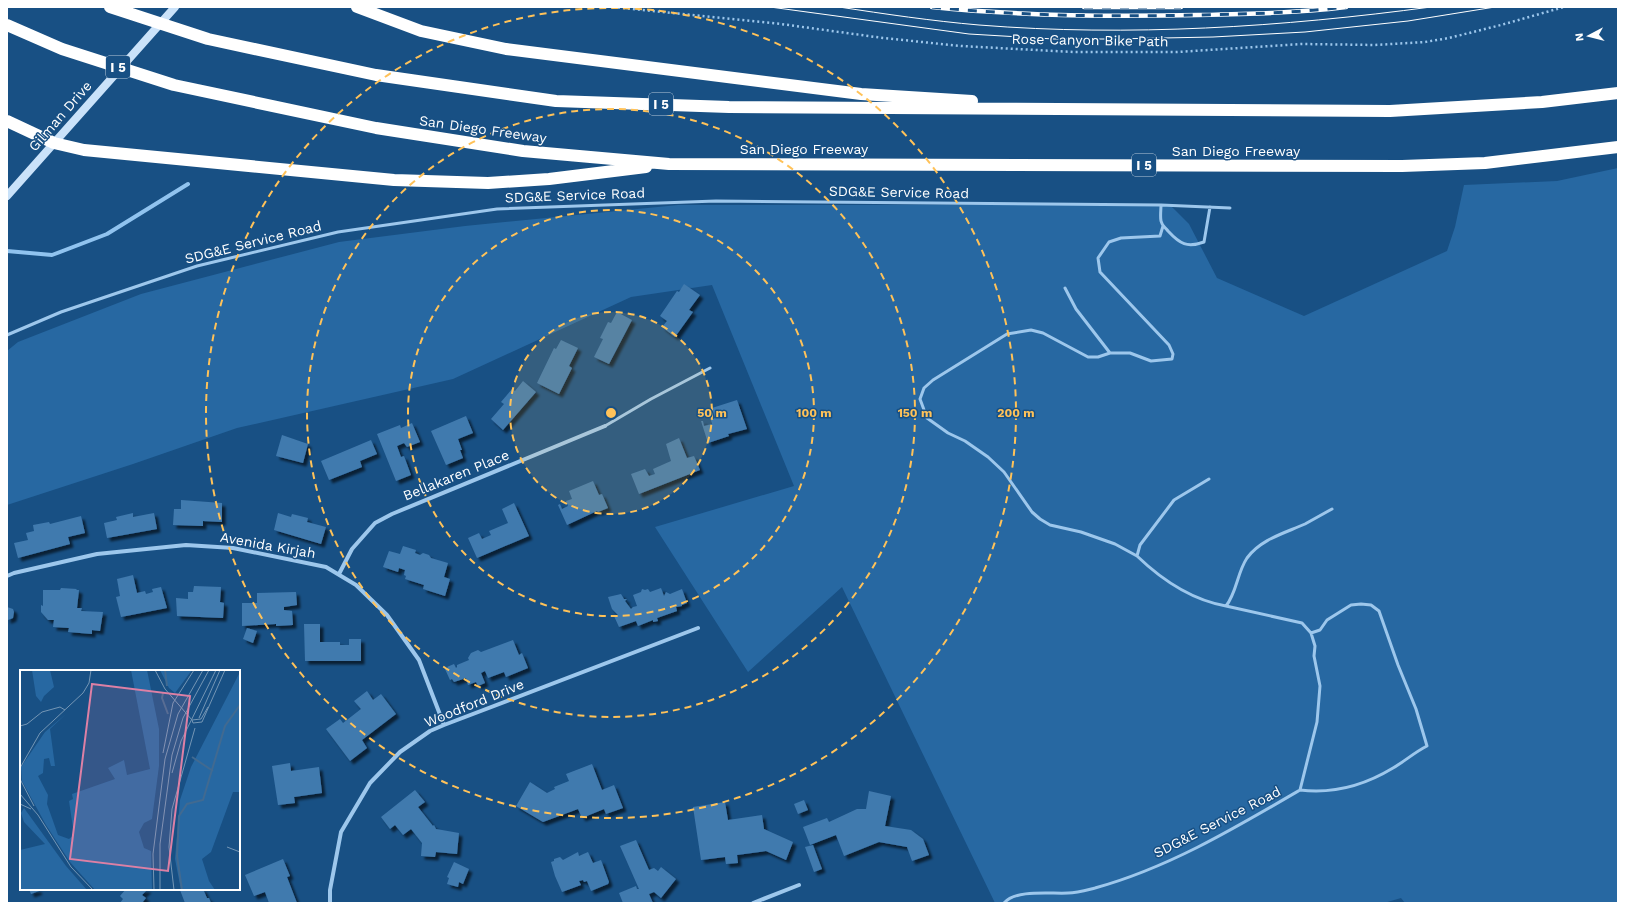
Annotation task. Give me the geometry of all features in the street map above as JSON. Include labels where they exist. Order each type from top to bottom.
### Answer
[{"type":"highway","name":"I 5","points":[[110,7],[208,39],[376,75],[556,101],[729,107],[1390,111],[1542,102],[1618,93]]},
{"type":"highway","points":[[357,7],[421,31],[506,48],[861,94],[1120,110]]},
{"type":"highway","name":"San Diego Freeway","points":[[7,25],[62,49],[174,85],[376,128],[523,151],[669,164],[1402,166],[1485,163],[1618,147]]},
{"type":"highway","points":[[7,121],[54,143],[84,150],[394,180],[488,183],[610,172],[669,164]]},
{"type":"main road","name":"Gilman Drive","points":[[7,196],[175,7]]},
{"type":"street","name":"Bellakaren Place","points":[[339,574],[352,549],[375,523],[392,514],[605,426]]},
{"type":"street","name":"Avenida Kirjah","points":[[7,576],[97,554],[186,545],[232,548],[326,567],[356,585],[388,615],[419,660],[444,724]]},
{"type":"street","name":"Woodford Drive","points":[[330,903],[330,890],[341,832],[370,783],[400,752],[430,731],[444,724],[698,628]]},
{"type":"street","points":[[754,903],[799,885]]},
{"type":"lane","name":"SDG&E Service Road","points":[[7,335],[61,312],[197,266],[338,232],[497,209],[716,201],[1161,205],[1230,208]]},
{"type":"lane","points":[[1161,205],[1160,219],[1163,226],[1173,237],[1183,244],[1193,246],[1204,242],[1210,207]]},
{"type":"lane","points":[[1163,226],[1160,236],[1121,238],[1109,242],[1098,258],[1100,272],[1169,345],[1173,354],[1172,359],[1151,361],[1130,353],[1110,353],[1098,357],[1088,356],[1043,333],[1031,330],[1007,334],[933,380],[924,388],[920,399],[927,418],[948,433],[965,441],[988,457],[1004,472],[1032,512],[1050,525],[1081,532],[1115,544],[1137,556],[1158,576],[1196,598],[1302,623],[1311,633]]},
{"type":"lane","points":[[1065,288],[1076,309],[1110,353]]},
{"type":"lane","points":[[605,426],[651,399],[710,368]]},
{"type":"lane","points":[[1137,556],[1140,546],[1174,500],[1209,479]]},
{"type":"lane","points":[[1226,606],[1232,598],[1236,580],[1248,558],[1272,537],[1304,524],[1332,509]]},
{"type":"lane","name":"SDG&E Service Road","points":[[1004,903],[1008,899],[1038,892],[1068,893],[1094,889],[1121,880],[1187,853],[1243,824],[1300,790],[1335,790],[1352,787],[1373,779],[1393,768],[1426,746],[1416,709],[1398,665],[1379,611],[1370,605],[1351,605],[1327,620],[1320,630],[1311,633],[1315,646],[1314,656],[1320,686],[1317,722],[1300,790]]},
{"type":"path","name":"Rose Canyon Bike Path","points":[[613,7],[781,24],[883,38],[961,46],[1073,52],[1176,52],[1302,44],[1375,45],[1425,42],[1449,38],[1501,25],[1564,7]]},
{"type":"shaded area","points":[[1618,168],[1618,903],[1405,903],[1401,898],[1384,903],[995,903],[842,587],[748,672],[655,527],[794,486],[712,285],[631,297],[453,379],[237,428],[7,505],[7,351],[18,342],[141,294],[339,242],[465,226],[678,205],[1170,205],[1189,224],[1217,278],[1304,316],[1447,251],[1455,227],[1464,185],[1557,181]]},
{"type":"building","points":[[684,284],[700,295],[689,310],[693,312],[675,337],[662,327],[667,321],[660,316],[677,291],[679,292]]},
{"type":"building","points":[[617,312],[632,320],[609,364],[594,357],[603,339],[600,338],[608,322],[611,323]]},
{"type":"building","points":[[561,340],[578,348],[569,366],[572,368],[559,394],[537,383],[554,348],[556,349]]},
{"type":"building","points":[[523,381],[536,392],[503,430],[491,419],[504,404],[501,402],[512,389],[515,391]]},
{"type":"building","points":[[737,400],[747,429],[728,434],[729,436],[708,443],[701,421],[703,421],[704,426],[712,424],[711,420],[715,418],[712,408]]},
{"type":"building","points":[[466,416],[473,433],[458,439],[463,458],[446,465],[431,431]]},
{"type":"building","points":[[412,423],[420,442],[407,447],[404,443],[397,446],[401,457],[404,456],[411,475],[396,481],[377,434],[400,425],[401,428]]},
{"type":"building","points":[[282,435],[308,444],[303,463],[276,456]]},
{"type":"building","points":[[679,438],[687,458],[694,456],[700,470],[639,494],[631,474],[645,469],[649,476],[655,474],[653,469],[671,461],[666,444]]},
{"type":"building","points":[[371,440],[377,454],[360,461],[362,467],[329,480],[321,461]]},
{"type":"building","points":[[593,481],[599,495],[602,494],[608,508],[598,512],[597,511],[567,525],[558,505],[560,504],[562,509],[568,506],[566,501],[572,499],[569,491]]},
{"type":"building","points":[[181,500],[222,503],[222,522],[203,521],[203,526],[173,525],[174,509],[181,509]]},
{"type":"building","points":[[514,503],[529,536],[477,558],[468,538],[479,533],[482,539],[491,535],[489,531],[508,523],[502,509]]},
{"type":"building","points":[[133,513],[133,517],[154,513],[157,529],[107,538],[104,523],[117,520],[116,517]]},
{"type":"building","points":[[278,513],[291,517],[292,514],[308,518],[307,522],[326,527],[321,544],[274,530]]},
{"type":"building","points":[[81,516],[85,533],[68,537],[70,544],[18,558],[14,543],[28,540],[26,533],[34,531],[33,525],[49,522],[50,524]]},
{"type":"building","points":[[403,546],[416,550],[415,553],[420,555],[423,553],[429,555],[431,558],[448,563],[444,577],[450,579],[445,596],[423,589],[424,585],[405,579],[405,570],[399,568],[398,572],[383,567],[389,551],[400,554]]},
{"type":"building","points":[[133,575],[137,593],[145,591],[146,594],[153,592],[152,589],[161,587],[167,608],[121,617],[116,597],[120,596],[117,579]]},
{"type":"building","points":[[194,586],[221,587],[220,602],[224,603],[223,618],[177,616],[176,598],[188,599],[188,592],[193,592]]},
{"type":"building","points":[[61,588],[79,590],[77,608],[82,608],[81,611],[103,612],[100,631],[92,630],[92,634],[68,632],[69,628],[53,627],[54,620],[48,620],[41,612],[41,605],[43,606],[43,590],[60,590]]},
{"type":"building","points":[[661,588],[664,596],[666,592],[670,594],[682,589],[687,603],[676,607],[677,611],[657,618],[658,621],[653,622],[653,620],[638,626],[636,621],[619,627],[614,616],[618,615],[612,609],[608,597],[621,594],[624,599],[627,599],[625,601],[631,609],[637,606],[633,595],[641,592],[642,589],[648,589],[650,592]]},
{"type":"building","points":[[296,592],[297,605],[284,607],[284,610],[292,611],[293,625],[276,626],[276,624],[242,626],[242,603],[257,603],[257,593]]},
{"type":"building","points":[[7,607],[13,609],[14,612],[13,618],[8,620],[7,620]]},
{"type":"building","points":[[304,624],[320,624],[320,642],[340,642],[340,645],[349,645],[349,639],[361,639],[361,661],[305,661]]},
{"type":"building","points":[[247,628],[257,631],[253,643],[243,639]]},
{"type":"building","points":[[513,640],[519,655],[522,653],[528,668],[506,677],[504,672],[488,678],[485,671],[481,673],[485,683],[478,686],[476,682],[468,685],[466,678],[454,682],[452,679],[450,680],[445,669],[448,668],[447,667],[454,664],[456,668],[457,665],[469,660],[468,658],[471,653],[478,650],[481,652]]},
{"type":"building","points":[[367,691],[373,700],[381,694],[396,714],[362,740],[367,748],[350,761],[326,729],[340,719],[343,723],[361,709],[354,701]]},
{"type":"building","points":[[290,763],[291,771],[319,767],[322,793],[294,797],[295,803],[278,805],[272,766]]},
{"type":"building","points":[[592,764],[602,790],[614,785],[623,808],[606,814],[604,809],[582,818],[578,809],[543,822],[516,806],[530,782],[547,793],[555,789],[554,787],[569,781],[566,774]]},
{"type":"building","points":[[415,790],[425,802],[418,807],[436,829],[459,833],[457,854],[436,852],[435,857],[421,856],[422,843],[411,829],[403,835],[395,825],[390,829],[381,817]]},
{"type":"building","points":[[869,791],[891,796],[885,826],[911,830],[923,839],[929,855],[912,861],[907,847],[879,842],[844,856],[836,835],[810,845],[803,827],[827,818],[829,822],[857,809],[866,809]]},
{"type":"building","points":[[804,800],[808,810],[798,814],[794,804]]},
{"type":"building","points":[[725,802],[728,820],[762,815],[764,829],[793,842],[786,860],[766,851],[737,855],[738,863],[726,864],[725,857],[701,860],[693,807]]},
{"type":"building","points":[[636,840],[649,870],[654,868],[658,871],[661,867],[676,879],[661,898],[654,892],[649,894],[653,903],[623,903],[619,893],[636,886],[637,889],[639,889],[620,846]]},
{"type":"building","points":[[813,845],[822,869],[814,872],[805,847]]},
{"type":"building","points":[[578,852],[579,856],[588,852],[593,863],[601,860],[609,882],[608,884],[591,891],[587,881],[584,882],[583,880],[579,881],[581,885],[562,892],[551,862],[560,857],[563,860]]},
{"type":"building","points":[[283,859],[290,876],[287,877],[297,903],[269,903],[265,892],[254,896],[245,875]]},
{"type":"building","points":[[454,862],[469,869],[463,884],[459,882],[458,887],[447,884],[449,878],[447,877]]},
{"type":"building","points":[[29,890],[39,891],[31,894]]},
{"type":"building","points":[[125,890],[147,890],[142,895],[146,898],[142,903],[120,903],[123,899],[120,896]]},
{"type":"building","points":[[180,890],[203,890],[211,903],[185,903]]},
{"type":"waterway","points":[[7,251],[52,255],[107,234],[188,184]]},
{"type":"tram line","points":[[770,7],[969,34],[1054,39],[1213,37],[1305,32],[1408,21],[1495,7]]},
{"type":"tram line","points":[[839,7],[891,15],[979,25],[1092,30],[1149,30],[1262,25],[1431,7]]},
{"type":"railway","points":[[932,7],[1031,14],[1131,16],[1272,13],[1346,7]]},
{"type":"railway","points":[[1084,7],[1181,7]]}]
